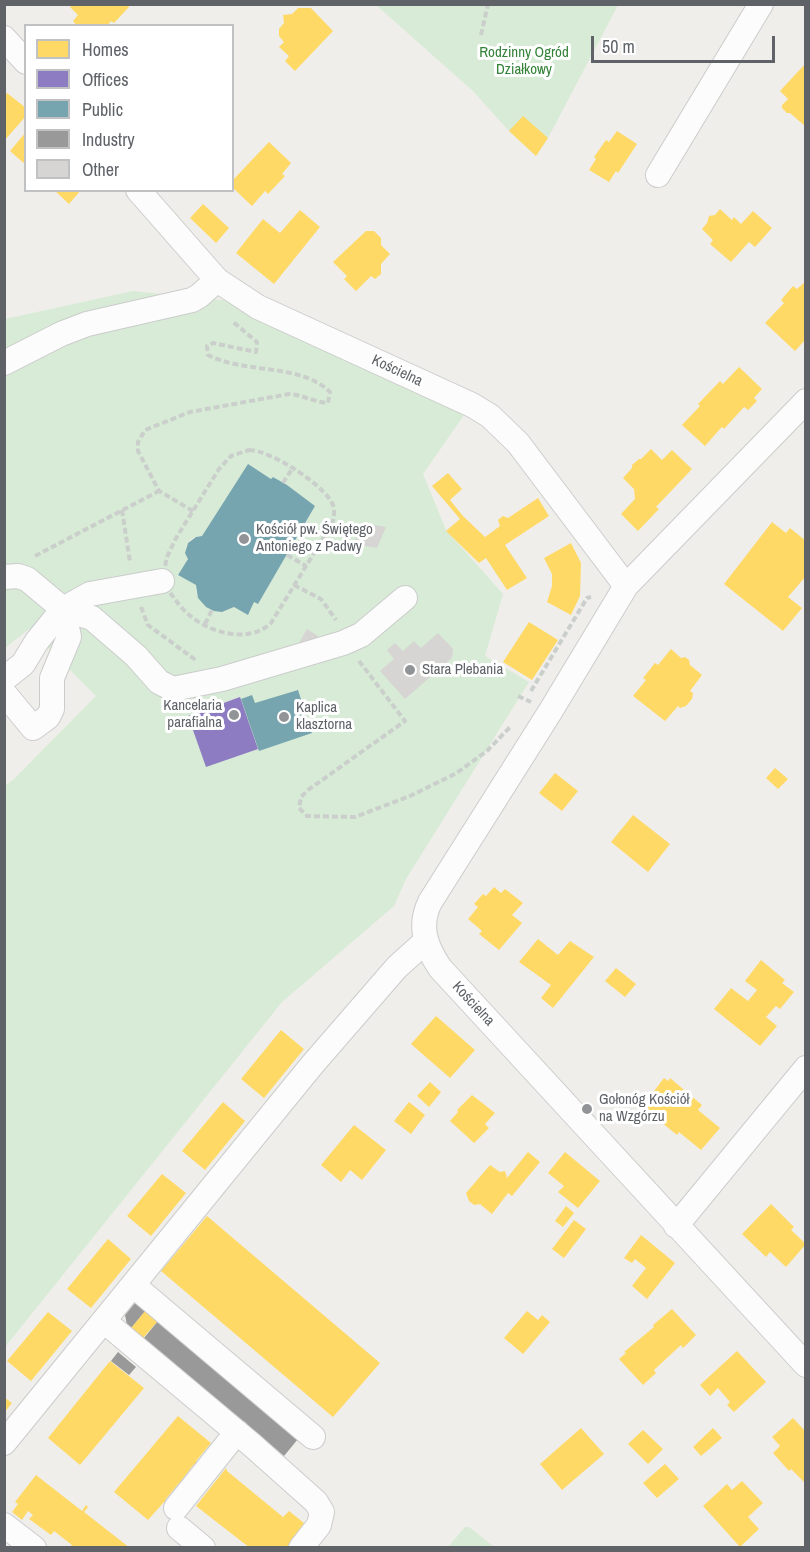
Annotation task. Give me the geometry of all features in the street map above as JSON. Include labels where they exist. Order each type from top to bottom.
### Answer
[{"type":"street","points":[[658,175],[761,4]]},
{"type":"street","points":[[4,38],[24,60]]},
{"type":"street","name":"Kościelna","points":[[140,192],[217,280],[258,307],[472,405],[490,416],[518,443],[626,586]]},
{"type":"street","points":[[4,363],[61,334],[87,324],[192,300],[217,280]]},
{"type":"street","name":"Kościelna","points":[[806,401],[626,586],[550,712],[430,902],[425,912],[424,922],[426,942],[440,968],[806,1365]]},
{"type":"street","points":[[8,576],[32,582],[63,609],[92,618],[136,656],[159,682],[173,688],[222,679],[340,633],[362,635],[405,598]]},
{"type":"street","points":[[4,679],[23,664],[37,641],[63,609],[90,594],[162,580]]},
{"type":"street","points":[[4,693],[33,728],[48,717],[52,709],[52,678],[69,637],[63,609]]},
{"type":"street","points":[[4,1443],[365,1002],[397,967],[426,942]]},
{"type":"street","points":[[676,1226],[806,1068]]},
{"type":"street","points":[[133,1285],[313,1437]]},
{"type":"street","points":[[104,1321],[237,1432],[316,1502],[322,1512],[319,1525],[301,1548]]},
{"type":"street","points":[[203,1548],[177,1518],[237,1432]]},
{"type":"street","points":[[4,1525],[34,1548]]},
{"type":"path","points":[[481,35],[488,4]]},
{"type":"path","points":[[193,511],[159,491],[138,450],[138,442],[145,430],[190,412],[289,394],[328,403],[330,392],[312,378],[256,368],[208,355],[207,346],[213,343],[256,352],[257,342],[226,316]]},
{"type":"path","points":[[249,450],[265,452],[292,469],[319,486],[333,506],[334,516],[332,524],[271,623],[264,629],[240,635],[219,631],[192,617],[182,608],[162,580],[167,556],[219,469],[231,456],[249,450]]},
{"type":"path","points":[[283,483],[292,469]]},
{"type":"path","points":[[8,576],[36,554],[159,491]]},
{"type":"path","points":[[286,555],[306,566]]},
{"type":"path","points":[[294,585],[321,599],[340,633],[405,721],[308,789],[301,797],[299,808],[307,816],[355,817],[410,796],[455,774],[487,751],[512,724]]},
{"type":"path","points":[[205,624],[212,610]]},
{"type":"path","points":[[518,696],[526,700],[521,708]]},
{"type":"green space","name":"Rodzinny Ogród Działkowy","points":[[376,5],[618,5],[548,138],[536,156],[509,131],[473,91]]},
{"type":"green space","points":[[133,291],[223,300],[441,399],[469,408],[423,474],[446,530],[503,594],[485,656],[529,682],[406,879],[394,906],[282,1002],[5,1347],[5,786],[96,696],[29,629],[5,648],[5,319]],"holes":[[[248,465],[271,479],[273,477],[315,506],[258,604],[254,602],[248,615],[234,607],[220,611],[208,608],[199,599],[196,585],[178,575],[188,559],[186,546],[193,538],[202,536]]]},
{"type":"green space","points":[[465,1527],[469,1527],[494,1547],[448,1547]]},
{"type":"building: Homes","points":[[73,4],[127,4],[129,7],[114,23],[111,21],[109,24],[75,24],[73,21],[78,15],[70,7]]},
{"type":"building: Homes","points":[[298,8],[311,8],[333,31],[295,71],[285,61],[289,56],[279,47],[284,42],[279,36],[279,29],[284,23],[283,15],[292,14]]},
{"type":"building: Homes","points":[[806,63],[806,127],[782,108],[788,99],[780,91]]},
{"type":"building: Homes","points":[[7,93],[24,106],[24,118],[4,141],[4,96]]},
{"type":"building: Homes","points":[[523,116],[548,138],[536,156],[509,131]]},
{"type":"building: Homes","points":[[617,131],[637,144],[618,173],[616,171],[609,182],[589,170],[596,159],[594,157],[606,140],[609,142]]},
{"type":"building: Homes","points":[[24,134],[24,163],[10,151]]},
{"type":"building: Homes","points":[[269,142],[291,163],[282,174],[285,176],[268,194],[265,191],[252,206],[234,189],[234,179]]},
{"type":"building: Homes","points":[[56,192],[79,192],[69,204]]},
{"type":"building: Homes","points":[[203,204],[229,228],[216,243],[190,218]]},
{"type":"building: Homes","points":[[720,209],[732,220],[734,217],[741,224],[753,211],[772,228],[755,247],[749,242],[731,262],[710,244],[713,240],[702,229],[709,216],[715,215]]},
{"type":"building: Homes","points":[[300,210],[320,227],[274,284],[236,253],[263,219],[280,233]]},
{"type":"building: Homes","points":[[366,231],[374,231],[381,238],[381,245],[390,254],[381,264],[381,274],[375,279],[371,276],[356,291],[344,279],[347,276],[333,262]]},
{"type":"building: Homes","points":[[806,281],[806,339],[795,351],[765,323],[784,303],[781,300],[793,286],[797,289]]},
{"type":"building: Homes","points":[[739,367],[762,389],[754,398],[757,401],[748,410],[744,407],[705,446],[682,425],[720,381],[723,384]]},
{"type":"building: Homes","points":[[651,449],[662,460],[672,450],[692,469],[656,507],[659,509],[638,531],[621,514],[635,499],[634,489],[623,478],[632,465]]},
{"type":"building: Homes","points":[[448,473],[462,489],[450,500],[485,537],[500,526],[498,520],[503,516],[508,518],[538,498],[549,516],[505,545],[527,578],[507,590],[486,558],[479,563],[446,531],[460,519],[432,486]]},
{"type":"building: Homes","points":[[772,522],[786,533],[790,528],[806,541],[806,576],[788,597],[802,608],[783,631],[724,584]]},
{"type":"building: Homes","points":[[571,543],[581,563],[580,596],[571,615],[547,602],[552,586],[552,574],[544,558]]},
{"type":"building: Homes","points":[[529,622],[558,640],[532,680],[503,662]]},
{"type":"building: Homes","points":[[671,649],[681,658],[685,657],[689,660],[690,665],[702,675],[690,691],[693,693],[692,699],[686,706],[680,708],[678,706],[665,721],[633,696],[646,680],[643,678],[655,663],[658,665]]},
{"type":"building: Homes","points":[[775,768],[788,779],[778,789],[766,778]]},
{"type":"building: Homes","points":[[555,773],[578,791],[562,811],[539,793]]},
{"type":"building: Homes","points":[[633,815],[670,844],[648,872],[611,842]]},
{"type":"building: Homes","points":[[494,887],[501,893],[505,889],[523,903],[512,915],[522,923],[499,950],[479,934],[482,931],[468,919],[478,907],[474,904]]},
{"type":"building: Homes","points":[[538,939],[558,955],[570,941],[594,957],[553,1008],[541,998],[551,985],[519,962]]},
{"type":"building: Homes","points":[[761,960],[785,980],[782,983],[794,992],[780,1009],[776,1006],[766,1017],[777,1026],[760,1046],[714,1009],[731,988],[748,1001],[757,990],[745,981]]},
{"type":"building: Homes","points":[[616,968],[636,984],[625,997],[605,981]]},
{"type":"building: Homes","points":[[436,1016],[475,1050],[450,1078],[411,1044]]},
{"type":"building: Homes","points":[[281,1030],[304,1049],[264,1098],[241,1079]]},
{"type":"building: Homes","points":[[664,1078],[668,1081],[670,1078],[702,1105],[698,1110],[720,1128],[701,1150],[679,1132],[677,1135],[645,1109],[654,1098],[651,1095]]},
{"type":"building: Homes","points":[[430,1082],[441,1092],[429,1107],[417,1096]]},
{"type":"building: Homes","points":[[472,1095],[495,1113],[485,1124],[489,1128],[474,1143],[450,1121]]},
{"type":"building: Homes","points":[[223,1102],[245,1121],[205,1170],[182,1151]]},
{"type":"building: Homes","points":[[409,1102],[425,1115],[411,1134],[394,1121]]},
{"type":"building: Homes","points":[[354,1125],[386,1150],[362,1180],[350,1170],[341,1182],[321,1165]]},
{"type":"building: Homes","points":[[528,1152],[540,1162],[512,1196],[508,1193],[492,1214],[480,1204],[474,1205],[469,1201],[466,1193],[490,1165],[500,1172],[505,1171],[507,1178]]},
{"type":"building: Homes","points":[[565,1152],[600,1181],[578,1208],[558,1192],[564,1186],[548,1173]]},
{"type":"building: Homes","points":[[162,1174],[186,1193],[151,1236],[127,1216]]},
{"type":"building: Homes","points":[[771,1204],[794,1227],[791,1230],[806,1244],[786,1267],[770,1252],[766,1257],[742,1234]]},
{"type":"building: Homes","points":[[566,1206],[574,1213],[563,1227],[555,1221]]},
{"type":"building: Homes","points":[[207,1216],[380,1363],[333,1417],[161,1271]]},
{"type":"building: Homes","points":[[574,1220],[586,1229],[564,1258],[552,1249]]},
{"type":"building: Homes","points":[[641,1235],[675,1263],[647,1299],[632,1286],[646,1268],[635,1259],[632,1263],[624,1258]]},
{"type":"building: Homes","points":[[108,1239],[131,1259],[91,1308],[67,1289]]},
{"type":"building: Homes","points":[[672,1309],[696,1335],[683,1348],[681,1345],[654,1370],[656,1373],[643,1385],[619,1359]]},
{"type":"building: Homes","points":[[145,1311],[158,1321],[143,1338],[131,1328]]},
{"type":"building: Homes","points":[[527,1311],[538,1320],[542,1315],[550,1322],[523,1354],[504,1338]]},
{"type":"building: Homes","points":[[48,1312],[72,1331],[31,1381],[7,1361]]},
{"type":"building: Homes","points":[[737,1351],[766,1382],[734,1412],[727,1405],[730,1402],[718,1388],[710,1396],[700,1385]]},
{"type":"building: Homes","points":[[110,1361],[144,1388],[80,1465],[48,1438]]},
{"type":"building: Homes","points":[[4,1397],[12,1403],[4,1413]]},
{"type":"building: Homes","points":[[178,1416],[211,1443],[196,1461],[199,1464],[197,1466],[194,1464],[181,1481],[182,1485],[179,1483],[165,1500],[166,1504],[164,1502],[148,1520],[114,1492]]},
{"type":"building: Homes","points":[[793,1418],[806,1432],[806,1484],[791,1469],[789,1471],[773,1453],[780,1446],[772,1437]]},
{"type":"building: Homes","points":[[581,1428],[604,1454],[562,1490],[540,1464]]},
{"type":"building: Homes","points":[[713,1428],[722,1438],[701,1456],[693,1447]]},
{"type":"building: Homes","points":[[643,1430],[663,1449],[648,1464],[628,1444]]},
{"type":"building: Homes","points":[[665,1464],[679,1479],[657,1498],[643,1483]]},
{"type":"building: Homes","points":[[226,1468],[283,1517],[289,1511],[304,1523],[287,1548],[250,1548],[196,1506]]},
{"type":"building: Homes","points":[[36,1475],[82,1511],[86,1505],[88,1507],[84,1512],[130,1548],[69,1548],[72,1545],[54,1531],[51,1535],[29,1519],[33,1515],[28,1511],[22,1520],[12,1512],[18,1504],[15,1502]]},
{"type":"building: Homes","points":[[742,1481],[763,1503],[748,1517],[759,1529],[740,1547],[703,1506],[727,1484],[732,1490]]},
{"type":"building: Offices","points":[[240,697],[258,749],[206,767],[188,716]]},
{"type":"building: Public","name":"Kościół pw. Świętego Antoniego z Padwy","points":[[248,464],[271,479],[273,477],[287,485],[315,506],[258,604],[254,602],[248,615],[234,607],[222,612],[206,607],[198,598],[196,585],[178,575],[188,559],[185,553],[188,543],[202,536]]},
{"type":"building: Public","points":[[298,690],[312,733],[259,751],[241,699],[252,695],[255,703]]},
{"type":"building: Industry","points":[[135,1303],[145,1311],[131,1328],[127,1325],[125,1315]]},
{"type":"building: Industry","points":[[158,1321],[298,1439],[284,1456],[144,1338]]},
{"type":"building: Industry","points":[[118,1352],[136,1367],[129,1375],[111,1361]]},
{"type":"building: Other","points":[[362,523],[386,527],[377,548],[354,544]]},
{"type":"building: Other","points":[[307,629],[318,636],[309,650],[299,643]]},
{"type":"building: Other","name":"Stara Plebania","points":[[438,633],[453,649],[452,658],[405,699],[380,671],[394,659],[387,650],[395,643],[403,651],[414,641],[421,648]]},
{"type":"place","name":"Kościół pw. Świętego Antoniego z Padwy","points":[[244,539]]},
{"type":"place","name":"Stara Plebania","points":[[410,670]]},
{"type":"place","name":"Kancelaria parafialna","points":[[234,715]]},
{"type":"place","name":"Kaplica klasztorna","points":[[284,717]]},
{"type":"place","name":"Gołonóg Kościół na Wzgórzu","points":[[587,1109]]}]
